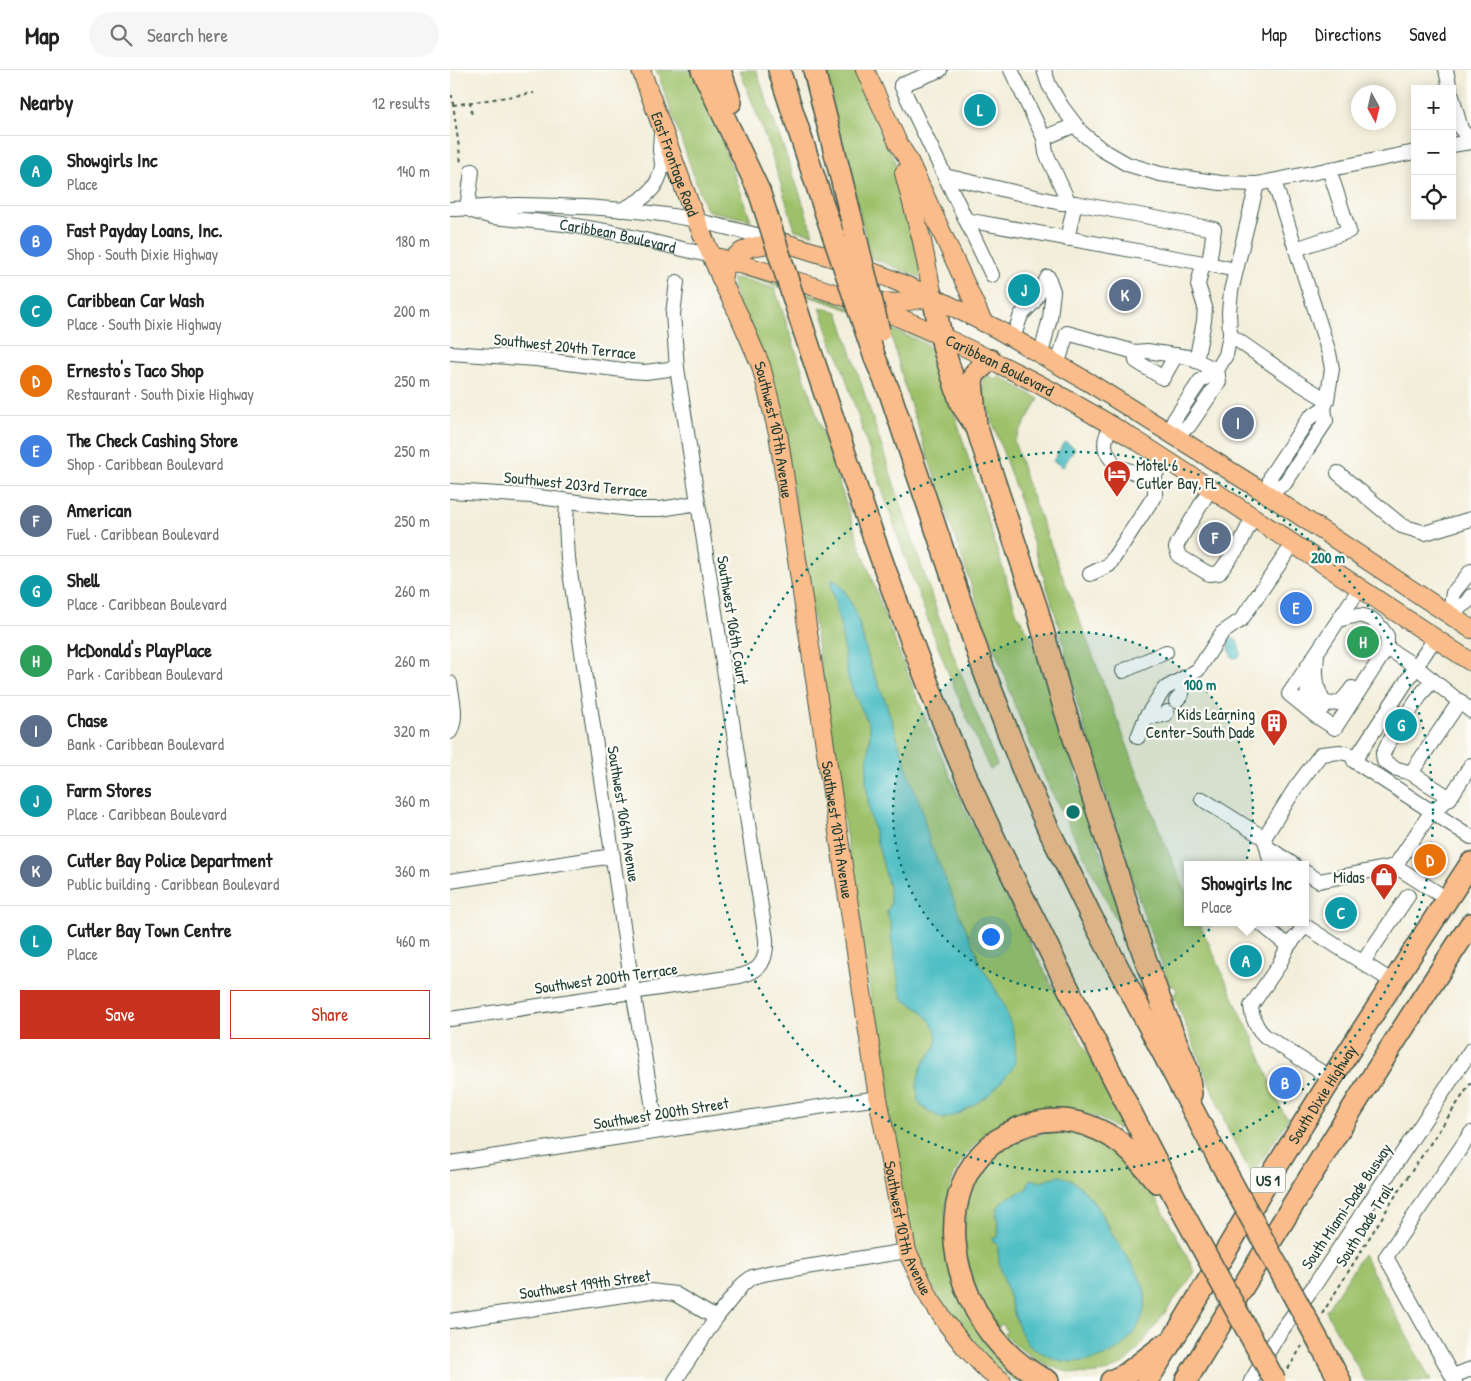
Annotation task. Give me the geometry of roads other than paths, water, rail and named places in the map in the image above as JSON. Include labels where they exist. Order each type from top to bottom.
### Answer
[{"type":"highway","points":[[702,70],[759,191]]},
{"type":"highway","points":[[720,70],[852,477],[916,653],[956,754],[992,834],[1076,1006],[1182,1211],[1280,1377]]},
{"type":"highway","points":[[778,70],[827,217],[880,359],[978,653],[1026,778],[1091,916],[1216,1154],[1336,1373]]},
{"type":"highway","points":[[814,70],[851,217],[880,359]]},
{"type":"highway","points":[[933,297],[946,358],[961,404],[977,428]]},
{"type":"highway","points":[[990,360],[975,373],[972,381],[977,428],[1036,609],[1063,704],[1139,941],[1188,1071],[1193,1111]]},
{"type":"highway","name":"South Dixie Highway","points":[[1147,1381],[1177,1335],[1279,1163],[1393,982],[1471,863]]},
{"type":"highway","name":"South Dixie Highway","points":[[1186,1381],[1300,1194],[1421,1000],[1471,924]]},
{"type":"highway","points":[[1393,982],[1421,1000]]},
{"type":"highway","points":[[1048,1381],[1028,1371],[995,1339],[970,1300],[962,1276],[955,1241],[956,1211],[963,1183],[977,1159],[995,1141],[1024,1126],[1051,1120],[1080,1123],[1104,1132],[1126,1147],[1144,1165],[1182,1211]]},
{"type":"highway","points":[[1111,1381],[1126,1374],[1177,1335]]},
{"type":"main road","name":"East Frontage Road","points":[[641,70],[696,221],[721,258]]},
{"type":"main road","points":[[865,70],[983,322]]},
{"type":"main road","points":[[867,305],[883,302],[896,303],[933,297],[922,241],[901,164],[898,143]]},
{"type":"main road","points":[[721,258],[746,249],[782,242]]},
{"type":"main road","name":"Caribbean Boulevard","points":[[782,242],[840,260],[933,297],[1058,363],[1267,494],[1471,630]]},
{"type":"main road","name":"Caribbean Boulevard","points":[[721,258],[867,305],[941,337],[1050,390],[1112,425],[1164,458],[1471,662]]},
{"type":"main road","name":"Southwest 107th Avenue","points":[[721,258],[722,281],[761,366],[778,433],[878,1098],[907,1251],[930,1300],[947,1324],[980,1363],[1002,1381]]},
{"type":"main road","points":[[1164,458],[1172,435]]},
{"type":"main road","points":[[1253,517],[1267,494]]},
{"type":"main road","points":[[1435,638],[1449,615]]},
{"type":"street","points":[[940,70],[901,86],[992,275]]},
{"type":"street","points":[[1011,70],[1044,138],[1046,152],[1072,203],[1067,239]]},
{"type":"street","points":[[1044,70],[1049,85],[1062,107],[1081,132],[1101,149],[1127,164],[1147,171],[1221,183],[1257,184],[1411,153]]},
{"type":"street","points":[[1446,70],[1449,85]]},
{"type":"street","points":[[1456,111],[1461,129],[1471,142],[1456,144]]},
{"type":"street","points":[[621,210],[646,197],[658,181],[662,166],[660,152],[661,125]]},
{"type":"street","points":[[1044,138],[1075,125]]},
{"type":"street","points":[[1296,248],[1349,231],[1329,169]]},
{"type":"street","points":[[467,170],[467,209]]},
{"type":"street","points":[[945,176],[1061,203],[1072,203],[1214,229],[1206,264],[1198,285],[1205,307],[1196,361]]},
{"type":"street","points":[[1267,494],[1271,475],[1310,418],[1326,404],[1331,378],[1331,360],[1274,181]]},
{"type":"street","points":[[1172,435],[1174,420],[1200,381],[1217,370],[1226,355],[1230,335],[1230,300],[1234,270],[1257,184]]},
{"type":"street","name":"Caribbean Boulevard","points":[[450,209],[519,205],[621,210],[696,221],[782,242]]},
{"type":"street","name":"Caribbean Boulevard","points":[[467,209],[493,217],[564,224],[611,232],[721,258]]},
{"type":"street","points":[[966,220],[1234,270]]},
{"type":"street","points":[[1013,338],[1021,315],[1033,303],[1048,277],[1053,291],[1050,318],[1041,354]]},
{"type":"street","name":"Southwest 106th Court","points":[[677,282],[673,314],[677,368],[766,939],[765,956],[762,962]]},
{"type":"street","points":[[1058,363],[1067,333],[1135,352],[1148,351],[1188,357],[1217,370]]},
{"type":"street","points":[[1230,335],[1326,404]]},
{"type":"street","points":[[1135,352],[1136,361],[1163,378],[1176,355]]},
{"type":"street","name":"Southwest 204th Terrace","points":[[450,353],[536,359],[638,372],[677,368]]},
{"type":"street","points":[[1110,459],[1105,449],[1105,440],[1112,425]]},
{"type":"street","points":[[1125,469],[1145,476],[1154,475],[1164,458]]},
{"type":"street","points":[[1338,473],[1402,526],[1425,534],[1471,519]]},
{"type":"street","points":[[1090,574],[1109,565],[1155,494],[1154,475]]},
{"type":"street","points":[[1210,488],[1176,548],[1179,556],[1209,574],[1220,573],[1239,546],[1253,517]]},
{"type":"street","name":"Southwest 203rd Terrace","points":[[450,491],[523,495],[642,510],[697,503]]},
{"type":"street","name":"Southwest 106th Avenue","points":[[567,500],[568,559],[656,1131]]},
{"type":"street","points":[[1138,737],[1146,716],[1164,689],[1198,670],[1222,633],[1241,620],[1293,544]]},
{"type":"street","points":[[1449,615],[1453,593],[1471,571]]},
{"type":"street","points":[[1339,620],[1364,615],[1383,629],[1387,636],[1384,652],[1335,728],[1288,694],[1360,588]]},
{"type":"street","points":[[1449,615],[1467,602],[1471,596]]},
{"type":"street","points":[[1435,638],[1354,761],[1471,837]]},
{"type":"street","points":[[1318,650],[1314,672],[1322,700],[1326,703],[1336,704],[1344,698],[1368,664],[1384,652]]},
{"type":"street","points":[[1123,671],[1166,652]]},
{"type":"street","points":[[1384,652],[1415,666],[1471,711]]},
{"type":"street","points":[[1176,701],[1182,694],[1183,678]]},
{"type":"street","points":[[1433,680],[1392,738],[1383,754],[1384,761],[1394,768],[1411,774],[1450,798]]},
{"type":"street","points":[[450,683],[454,717],[450,732]]},
{"type":"street","points":[[1411,774],[1460,702]]},
{"type":"street","points":[[1146,716],[1164,715],[1167,712]]},
{"type":"street","points":[[1269,861],[1266,843],[1296,787],[1321,754],[1340,752],[1357,756]]},
{"type":"street","points":[[1395,866],[1432,812],[1450,798],[1471,765]]},
{"type":"street","points":[[1202,799],[1289,861]]},
{"type":"street","points":[[450,881],[613,856]]},
{"type":"street","points":[[1309,875],[1319,881],[1395,866],[1447,900]]},
{"type":"street","points":[[1363,962],[1408,896]]},
{"type":"street","points":[[1264,926],[1288,946]]},
{"type":"street","points":[[1301,926],[1279,965],[1251,1006],[1251,1013],[1260,1031],[1265,1036],[1332,1080]]},
{"type":"street","points":[[1305,926],[1393,982]]},
{"type":"street","name":"Southwest 200th Terrace","points":[[450,1019],[740,976],[753,971],[762,962]]},
{"type":"street","name":"South Miami-Dade Busway","points":[[1251,1381],[1280,1334],[1471,1050]]},
{"type":"street","name":"Southwest 200th Street","points":[[450,1163],[878,1098]]},
{"type":"street","points":[[1471,1133],[1386,1257],[1454,1379],[1471,1368]]},
{"type":"street","points":[[675,1381],[716,1318],[743,1284],[752,1277],[907,1251]]},
{"type":"street","name":"Southwest 199th Street","points":[[450,1321],[651,1291],[675,1294],[716,1318]]},
{"type":"water","points":[[1065,442],[1075,448],[1063,467],[1053,461]]},
{"type":"water","points":[[832,579],[842,587],[857,616],[870,664],[886,703],[921,806],[930,844],[977,953],[978,962],[1002,1001],[1014,1033],[1016,1056],[1014,1066],[1009,1073],[990,1094],[959,1114],[943,1119],[921,1106],[918,1100],[917,1085],[919,1074],[923,1064],[936,1046],[937,1039],[931,1022],[922,1011],[903,999],[900,989],[891,926],[887,912],[891,903],[888,883],[869,811],[866,777],[870,728],[848,678],[841,628],[831,586]]},
{"type":"water","points":[[1229,639],[1237,640],[1241,653],[1239,657],[1234,658],[1231,656],[1228,644]]},
{"type":"water","points":[[1057,1176],[1073,1181],[1088,1195],[1135,1269],[1145,1293],[1144,1311],[1141,1320],[1132,1336],[1126,1342],[1111,1353],[1075,1362],[1049,1357],[1032,1348],[1027,1343],[1017,1324],[1003,1277],[998,1244],[993,1241],[993,1238],[998,1237],[997,1211],[1002,1202],[1027,1189],[1030,1179],[1042,1182]]},
{"type":"place","name":"Cutler Bay Town Centre","points":[[980,110]]},
{"type":"place","name":"Farm Stores","points":[[1024,290]]},
{"type":"place","name":"Cutler Bay Police Department","points":[[1125,295]]},
{"type":"place","name":"Chase","points":[[1238,423]]},
{"type":"place","name":"Motel 6 Cutler Bay, FL","points":[[1117,498]]},
{"type":"place","name":"American","points":[[1215,538]]},
{"type":"place","name":"The Check Cashing Store","points":[[1296,608]]},
{"type":"place","name":"McDonald's PlayPlace","points":[[1363,642]]},
{"type":"place","name":"Shell","points":[[1401,725]]},
{"type":"place","name":"Kids Learning Center-South Dade","points":[[1274,747]]},
{"type":"place","name":"Ernesto's Taco Shop","points":[[1430,860]]},
{"type":"place","name":"Midas","points":[[1384,901]]},
{"type":"place","name":"Caribbean Car Wash","points":[[1341,913]]},
{"type":"place","name":"Showgirls Inc","points":[[1246,961]]},
{"type":"place","name":"Fast Payday Loans, Inc.","points":[[1285,1083]]}]
